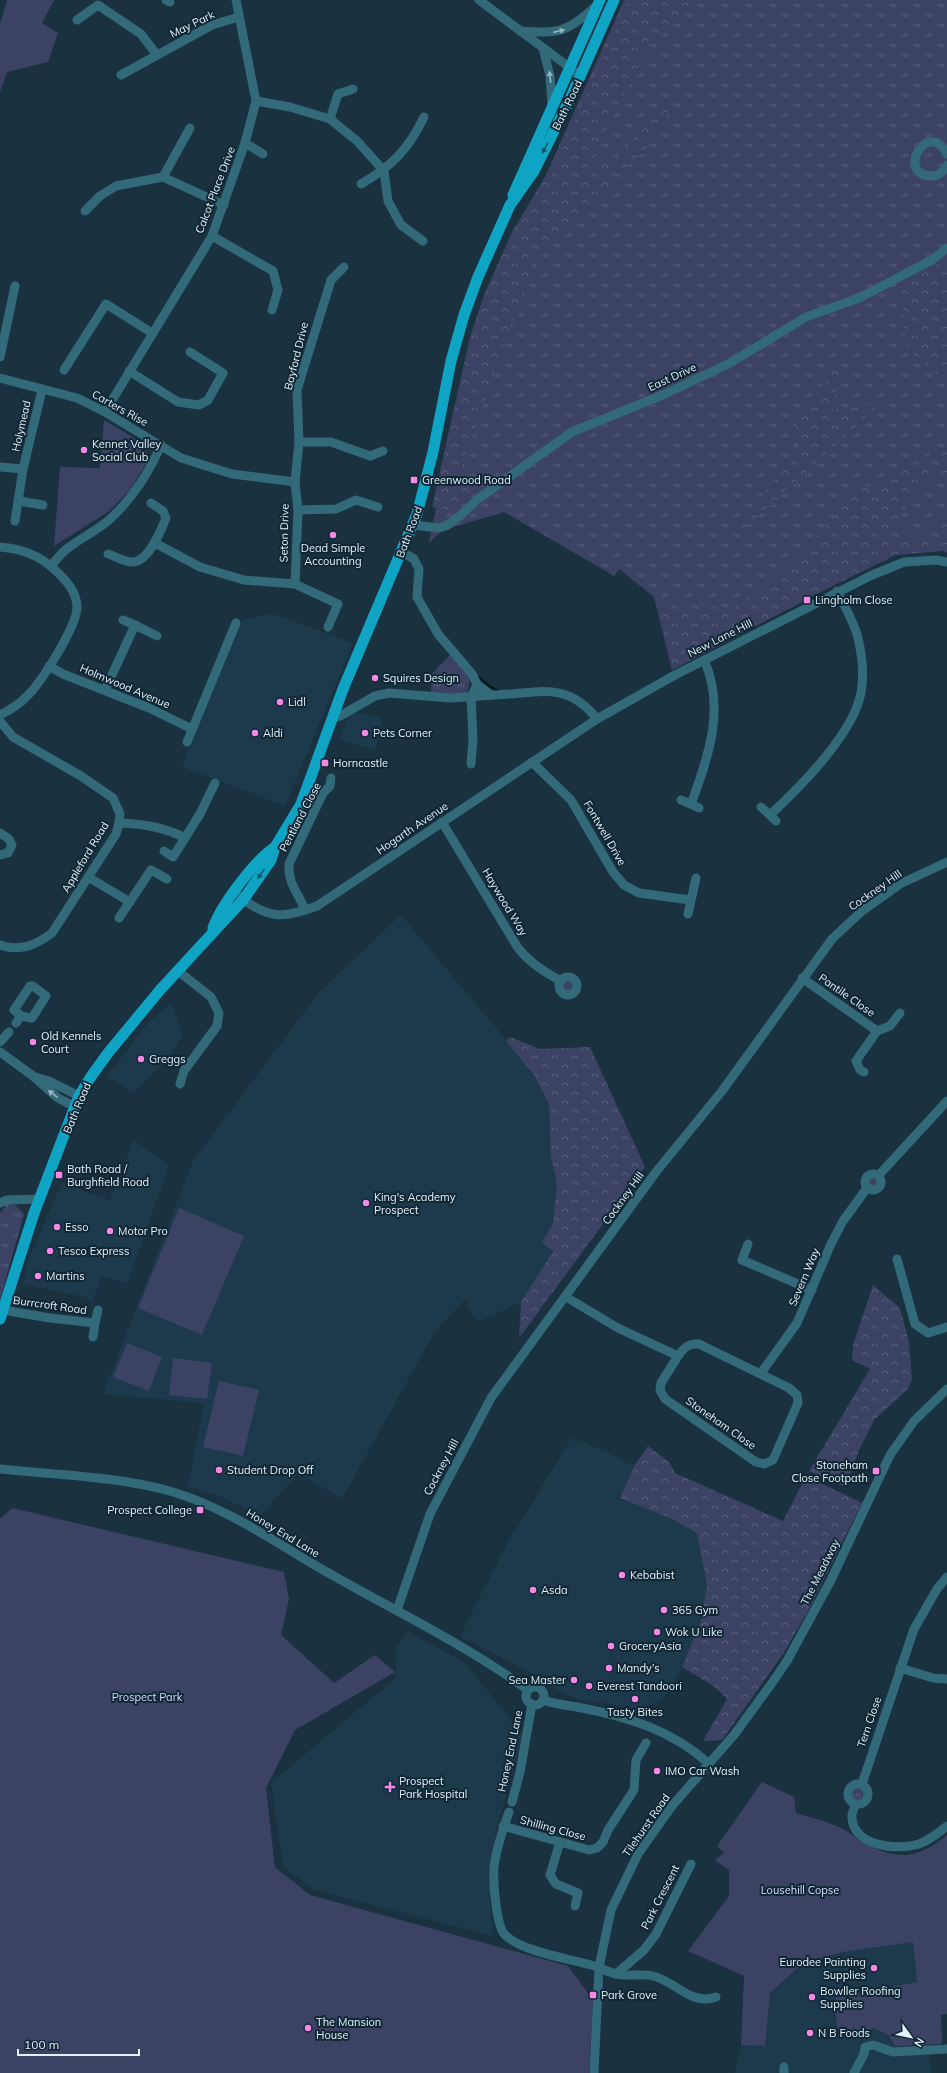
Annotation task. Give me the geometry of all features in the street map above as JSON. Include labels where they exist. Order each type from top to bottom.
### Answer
[{"type":"main road","name":"Bath Road","points":[[510,205],[534,170],[581,76],[614,0]]},
{"type":"main road","name":"Bath Road","points":[[1,1314],[40,1199],[77,1102],[90,1078],[108,1053],[212,932],[217,917],[239,896],[265,854],[275,847],[292,823],[305,796],[359,650],[413,525],[428,474],[455,344],[478,277],[510,205],[515,187],[599,2]]},
{"type":"street","name":"Calcot Place Drive","points":[[105,412],[212,236],[245,143],[256,101],[238,17],[236,0]]},
{"type":"street","points":[[479,0],[581,76]]},
{"type":"street","points":[[520,31],[553,32],[567,29],[580,20],[599,2]]},
{"type":"street","points":[[77,20],[98,5],[141,34],[157,55]]},
{"type":"street","name":"May Park","points":[[121,75],[212,25],[238,17]]},
{"type":"street","points":[[543,48],[550,76],[552,106]]},
{"type":"street","points":[[330,119],[338,94],[353,89]]},
{"type":"street","points":[[256,101],[290,107],[330,119],[357,141],[384,171],[388,201],[401,225],[423,241]]},
{"type":"street","points":[[361,184],[384,171],[414,137],[424,117]]},
{"type":"street","points":[[162,177],[190,128]]},
{"type":"street","points":[[245,143],[263,154]]},
{"type":"street","points":[[947,154],[940,145],[930,143],[919,147],[915,157],[917,168],[920,172],[930,176],[940,174],[947,165]]},
{"type":"street","points":[[85,211],[100,196],[116,186],[162,177],[224,205]]},
{"type":"street","points":[[212,236],[274,271],[278,290],[272,310]]},
{"type":"street","name":"East Drive","points":[[413,525],[430,527],[446,526],[461,516],[478,499],[572,432],[666,394],[730,363],[806,317],[859,298],[932,260],[947,248]]},
{"type":"street","name":"Bayford Drive","points":[[295,482],[299,442],[297,390],[331,280],[344,267]]},
{"type":"street","points":[[0,357],[15,286]]},
{"type":"street","points":[[64,370],[106,304],[152,333]]},
{"type":"street","points":[[129,371],[178,402],[199,405],[208,400],[223,373],[190,352]]},
{"type":"street","name":"Carters Rise","points":[[0,378],[77,398],[105,412],[181,458],[232,474],[295,482]]},
{"type":"street","name":"Holymead","points":[[15,521],[23,469],[42,390]]},
{"type":"street","points":[[299,442],[331,442],[370,456],[383,451]]},
{"type":"street","points":[[51,566],[66,549],[108,521],[118,511],[139,486],[152,465],[161,445]]},
{"type":"street","name":"Holymead","points":[[0,467],[23,469]]},
{"type":"street","name":"Seton Drive","points":[[295,482],[298,510],[295,584]]},
{"type":"street","points":[[298,510],[336,509],[356,500],[378,507]]},
{"type":"street","points":[[19,501],[43,505]]},
{"type":"street","points":[[108,554],[132,562],[141,559],[155,542],[166,518],[163,511],[150,503]]},
{"type":"street","points":[[155,542],[200,567],[244,580],[295,584],[338,604],[328,627]]},
{"type":"street","points":[[0,548],[34,554],[51,566],[70,585],[76,597],[77,607],[73,626],[49,666],[27,697],[18,705],[0,715]]},
{"type":"street","points":[[402,552],[414,559],[418,569],[417,597],[438,634],[472,674],[477,684],[492,695]]},
{"type":"street","name":"New Lane Hill","points":[[597,719],[704,660],[837,591],[904,562],[936,560],[947,562]]},
{"type":"street","points":[[761,807],[773,818],[805,782],[850,724],[861,693],[862,668],[858,639],[853,623],[837,591]]},
{"type":"street","points":[[122,620],[157,636]]},
{"type":"street","points":[[187,742],[236,623]]},
{"type":"street","points":[[105,690],[135,625]]},
{"type":"street","points":[[681,800],[695,806],[714,721],[713,696],[704,660]]},
{"type":"street","name":"Holmwood Avenue","points":[[49,666],[63,674],[105,690],[192,729]]},
{"type":"street","points":[[471,764],[473,738],[471,698],[477,684]]},
{"type":"street","points":[[333,717],[340,716],[375,696],[389,693],[451,698],[471,698],[548,690],[561,692],[589,709],[597,719]]},
{"type":"street","name":"Hogarth Avenue","points":[[239,896],[267,914],[277,915],[305,910],[332,896],[597,719]]},
{"type":"street","name":"Appleford Road","points":[[0,721],[13,737],[81,776],[113,798],[118,806],[119,824],[116,834],[52,933],[38,944],[25,948],[0,945]]},
{"type":"street","name":"Fontwell Drive","points":[[532,762],[571,800],[612,872],[624,885],[639,893],[690,900]]},
{"type":"street","name":"Pentland Close","points":[[305,910],[293,888],[289,876],[289,864],[323,793],[330,786],[331,778]]},
{"type":"street","points":[[164,851],[173,857],[215,783]]},
{"type":"street","name":"Haywood Way","points":[[442,822],[518,948],[540,969],[561,981]]},
{"type":"street","points":[[119,824],[144,824],[164,828],[185,838]]},
{"type":"street","points":[[0,833],[9,839],[12,845],[8,853],[0,855]]},
{"type":"street","name":"Cockney Hill","points":[[397,1610],[430,1514],[491,1398],[660,1167],[728,1082],[802,978],[832,939],[862,911],[900,884],[947,862]]},
{"type":"street","points":[[119,918],[151,870],[167,879]]},
{"type":"street","points":[[88,877],[130,902]]},
{"type":"street","points":[[688,914],[696,878]]},
{"type":"street","points":[[178,970],[211,997],[219,1012],[217,1026],[184,1071],[180,1084]]},
{"type":"street","name":"Pantile Close","points":[[802,978],[877,1031]]},
{"type":"street","name":"Pantile Close","points":[[864,1072],[860,1070],[856,1061],[877,1031],[890,1026],[900,1013]]},
{"type":"street","points":[[0,1042],[8,1032]]},
{"type":"street","points":[[0,1052],[34,1076],[58,1098],[77,1102]]},
{"type":"street","name":"Severn Way","points":[[761,1373],[797,1323],[831,1244],[843,1221],[867,1188],[872,1190],[879,1187],[881,1180],[878,1176],[947,1100]]},
{"type":"street","points":[[0,1203],[7,1200],[28,1198],[40,1199]]},
{"type":"street","points":[[748,1244],[742,1260],[812,1290]]},
{"type":"street","points":[[897,1259],[915,1324],[928,1333],[947,1328]]},
{"type":"street","points":[[566,1297],[618,1328],[678,1356]]},
{"type":"street","name":"Burrcroft Road","points":[[93,1338],[94,1323],[98,1310]]},
{"type":"street","name":"Burrcroft Road","points":[[1,1314],[94,1323]]},
{"type":"street","name":"Stoneham Close","points":[[692,1343],[699,1344],[790,1388],[797,1395],[798,1403],[773,1460],[764,1464],[756,1462],[665,1398],[660,1390],[660,1383],[678,1356],[684,1347],[692,1343]]},
{"type":"street","name":"The Meadway","points":[[708,1763],[734,1735],[787,1661],[831,1580],[890,1455],[914,1421],[947,1389]]},
{"type":"street","name":"Honey End Lane","points":[[0,1469],[108,1480],[179,1495],[237,1519],[324,1571],[397,1610],[497,1667],[528,1690]]},
{"type":"street","name":"Tern Close","points":[[856,1804],[862,1803],[867,1798],[868,1792],[862,1784],[914,1630],[938,1589],[947,1577]]},
{"type":"street","points":[[900,1668],[933,1678],[947,1679]]},
{"type":"street","name":"Honey End Lane","points":[[533,1687],[539,1687],[543,1692],[543,1700],[537,1705],[532,1704],[526,1698],[528,1690],[533,1687]]},
{"type":"street","points":[[543,1700],[621,1716],[649,1726],[664,1732],[692,1748],[708,1763]]},
{"type":"street","name":"Honey End Lane","points":[[512,1802],[520,1772],[532,1704]]},
{"type":"street","name":"Shilling Close","points":[[504,1826],[589,1850],[597,1848],[603,1842],[608,1830],[634,1790],[636,1760],[646,1743]]},
{"type":"street","name":"Tilehurst Road","points":[[594,2073],[599,1967],[611,1910],[638,1854],[672,1806],[708,1763]]},
{"type":"street","points":[[862,1784],[852,1785],[848,1790],[850,1800],[856,1804],[852,1817],[853,1824],[863,1837],[877,1844],[892,1847],[917,1845],[947,1826]]},
{"type":"street","points":[[509,1812],[494,1867],[498,1920],[505,1935],[520,1944],[536,1950],[599,1967],[616,1974],[652,1976],[669,1982],[695,1999],[708,2000],[716,1997]]},
{"type":"street","points":[[560,1842],[550,1876],[556,1884],[578,1893],[575,1906]]},
{"type":"street","name":"Park Crescent","points":[[616,1974],[644,1950],[656,1934],[691,1864]]},
{"type":"street","points":[[854,2073],[864,2054],[865,2047],[874,2045],[893,2052],[947,2049]]},
{"type":"shaded area","points":[[272,613],[353,643],[285,806],[182,767],[241,621]]},
{"type":"shaded area","points":[[349,712],[382,717],[376,750],[339,740]]},
{"type":"shaded area","name":"King's Academy Prospect","points":[[401,915],[525,1062],[534,1075],[549,1104],[551,1158],[557,1183],[553,1223],[542,1242],[553,1251],[521,1302],[478,1322],[468,1307],[467,1297],[434,1333],[342,1499],[299,1473],[260,1516],[219,1496],[188,1486],[204,1403],[103,1394],[193,1161],[319,992]]},
{"type":"shaded area","points":[[171,1003],[182,1034],[177,1045],[161,1065],[133,1093],[107,1076],[148,1023]]},
{"type":"shaded area","points":[[134,1140],[169,1165],[127,1284],[66,1264],[102,1276],[92,1301],[84,1297],[23,1284],[29,1259],[62,1182],[109,1201]]},
{"type":"shaded area","points":[[572,1437],[635,1465],[621,1498],[670,1518],[697,1533],[707,1585],[701,1621],[682,1667],[666,1695],[641,1712],[623,1706],[581,1700],[563,1693],[536,1676],[460,1636],[507,1544]]},
{"type":"shaded area","name":"Prospect Park Hospital","points":[[408,1631],[465,1663],[523,1735],[497,1827],[490,1901],[493,1936],[314,1890],[283,1866],[271,1783],[396,1678],[396,1648]]},
{"type":"shaded area","points":[[913,1942],[917,1982],[854,1994],[847,1985],[859,2035],[874,2028],[888,2035],[895,2046],[929,2045],[931,2073],[735,2073],[741,2045],[765,2046],[770,1993],[803,1962],[843,1952]]},
{"type":"green space","points":[[7,0],[54,0],[42,23],[58,33],[48,62],[7,72],[0,92],[0,24]]},
{"type":"green space","points":[[624,0],[947,0],[947,552],[943,550],[897,552],[672,670],[654,597],[619,569],[614,576],[504,512],[443,530],[429,543],[467,352]]},
{"type":"green space","points":[[629,0],[693,0],[649,45],[587,169],[614,160],[683,86],[647,148],[538,252],[511,324],[459,475],[473,494],[456,512],[432,507],[470,337],[484,295],[512,232],[563,147]]},
{"type":"green space","points":[[947,258],[947,380],[944,380],[906,347],[901,287]]},
{"type":"green space","points":[[836,365],[843,374],[828,410],[881,403],[730,542],[798,446],[786,440]]},
{"type":"green space","points":[[104,420],[144,444],[149,459],[130,490],[108,512],[54,546],[60,467],[100,468]]},
{"type":"green space","points":[[947,449],[947,475],[930,479],[908,504],[897,524],[915,538],[947,518],[947,553],[943,551],[896,555],[753,625],[672,670],[657,598],[731,609],[802,557],[844,499],[934,452]]},
{"type":"green space","points":[[451,654],[470,679],[467,694],[431,692],[432,674]]},
{"type":"green space","points":[[566,981],[570,981],[572,982],[572,990],[566,991],[563,988],[563,984]]},
{"type":"green space","points":[[510,1037],[540,1049],[590,1047],[645,1167],[519,1338],[521,1302],[553,1251],[542,1242],[553,1223],[557,1183],[551,1158],[549,1104],[534,1075],[506,1041]]},
{"type":"green space","points":[[871,1178],[875,1178],[877,1179],[877,1187],[871,1188],[868,1185],[868,1181]]},
{"type":"green space","points":[[8,1203],[13,1203],[24,1214],[0,1300],[0,1213]]},
{"type":"green space","points":[[179,1208],[244,1236],[202,1335],[138,1308]]},
{"type":"green space","points":[[873,1285],[900,1308],[909,1342],[912,1380],[907,1390],[875,1419],[859,1450],[846,1487],[809,1471],[870,1369],[852,1360],[853,1345]]},
{"type":"green space","points":[[127,1343],[162,1357],[149,1391],[113,1377]]},
{"type":"green space","points":[[173,1358],[212,1363],[207,1399],[169,1395]]},
{"type":"green space","points":[[219,1381],[259,1390],[243,1456],[203,1447]]},
{"type":"green space","points":[[648,1446],[670,1463],[675,1473],[783,1521],[806,1476],[862,1503],[807,1613],[783,1654],[722,1740],[703,1741],[727,1699],[715,1687],[682,1667],[701,1621],[707,1585],[697,1533],[670,1518],[620,1498],[635,1465]]},
{"type":"green space","name":"Prospect Park","points":[[12,1508],[284,1572],[289,1599],[281,1635],[334,1683],[375,1655],[395,1672],[295,1730],[266,1788],[275,1867],[310,1895],[568,1966],[593,2000],[589,2073],[0,2073],[0,1519]]},
{"type":"green space","name":"Lousehill Copse","points":[[762,1782],[794,1797],[796,1813],[843,1829],[860,1841],[884,1852],[905,1855],[915,1853],[936,1844],[947,1835],[947,2014],[941,2015],[942,2044],[895,2046],[888,2035],[874,2028],[859,2035],[847,2037],[837,2028],[835,2009],[836,1999],[838,1994],[847,1985],[854,1994],[917,1982],[913,1942],[843,1952],[803,1963],[770,1993],[765,2046],[741,2045],[744,1976],[688,1951],[729,1896],[729,1870],[715,1860],[724,1853],[717,1846]]},
{"type":"green space","points":[[856,1789],[860,1789],[862,1790],[862,1798],[856,1799],[853,1796],[853,1792]]},
{"type":"waterway","points":[[478,677],[498,691]]},
{"type":"place","name":"Kennet Valley Social Club","points":[[84,450]]},
{"type":"place","name":"Greenwood Road","points":[[414,480]]},
{"type":"place","name":"Dead Simple Accounting","points":[[333,535]]},
{"type":"place","name":"Lingholm Close","points":[[807,600]]},
{"type":"place","name":"Squires Design","points":[[375,678]]},
{"type":"place","name":"Lidl","points":[[280,702]]},
{"type":"place","name":"Aldi","points":[[255,733]]},
{"type":"place","name":"Pets Corner","points":[[365,733]]},
{"type":"place","name":"Horncastle","points":[[325,763]]},
{"type":"place","name":"Old Kennels Court","points":[[33,1042]]},
{"type":"place","name":"Greggs","points":[[141,1059]]},
{"type":"place","name":"Bath Road / Burghfield Road","points":[[59,1175]]},
{"type":"place","name":"King's Academy Prospect","points":[[366,1203]]},
{"type":"place","name":"Esso","points":[[57,1227]]},
{"type":"place","name":"Motor Pro","points":[[110,1231]]},
{"type":"place","name":"Tesco Express","points":[[50,1251]]},
{"type":"place","name":"Martins","points":[[38,1276]]},
{"type":"place","name":"Student Drop Off","points":[[219,1470]]},
{"type":"place","name":"Stoneham Close Footpath","points":[[876,1471]]},
{"type":"place","name":"Prospect College","points":[[200,1510]]},
{"type":"place","name":"Kebabist","points":[[622,1575]]},
{"type":"place","name":"Asda","points":[[533,1590]]},
{"type":"place","name":"365 Gym","points":[[664,1610]]},
{"type":"place","name":"Wok U Like","points":[[657,1632]]},
{"type":"place","name":"GroceryAsia","points":[[611,1646]]},
{"type":"place","name":"Mandy’s","points":[[609,1668]]},
{"type":"place","name":"Sea Master","points":[[574,1680]]},
{"type":"place","name":"Everest Tandoori","points":[[589,1686]]},
{"type":"place","name":"Tasty Bites","points":[[635,1699]]},
{"type":"place","name":"IMO Car Wash","points":[[657,1771]]},
{"type":"place","name":"Prospect Park Hospital","points":[[390,1787]]},
{"type":"place","name":"Eurodee Painting Supplies","points":[[874,1968]]},
{"type":"place","name":"Park Grove","points":[[593,1995]]},
{"type":"place","name":"Bowller Roofing Supplies","points":[[812,1997]]},
{"type":"place","name":"The Mansion House","points":[[308,2028]]},
{"type":"place","name":"N B Foods","points":[[810,2033]]}]
